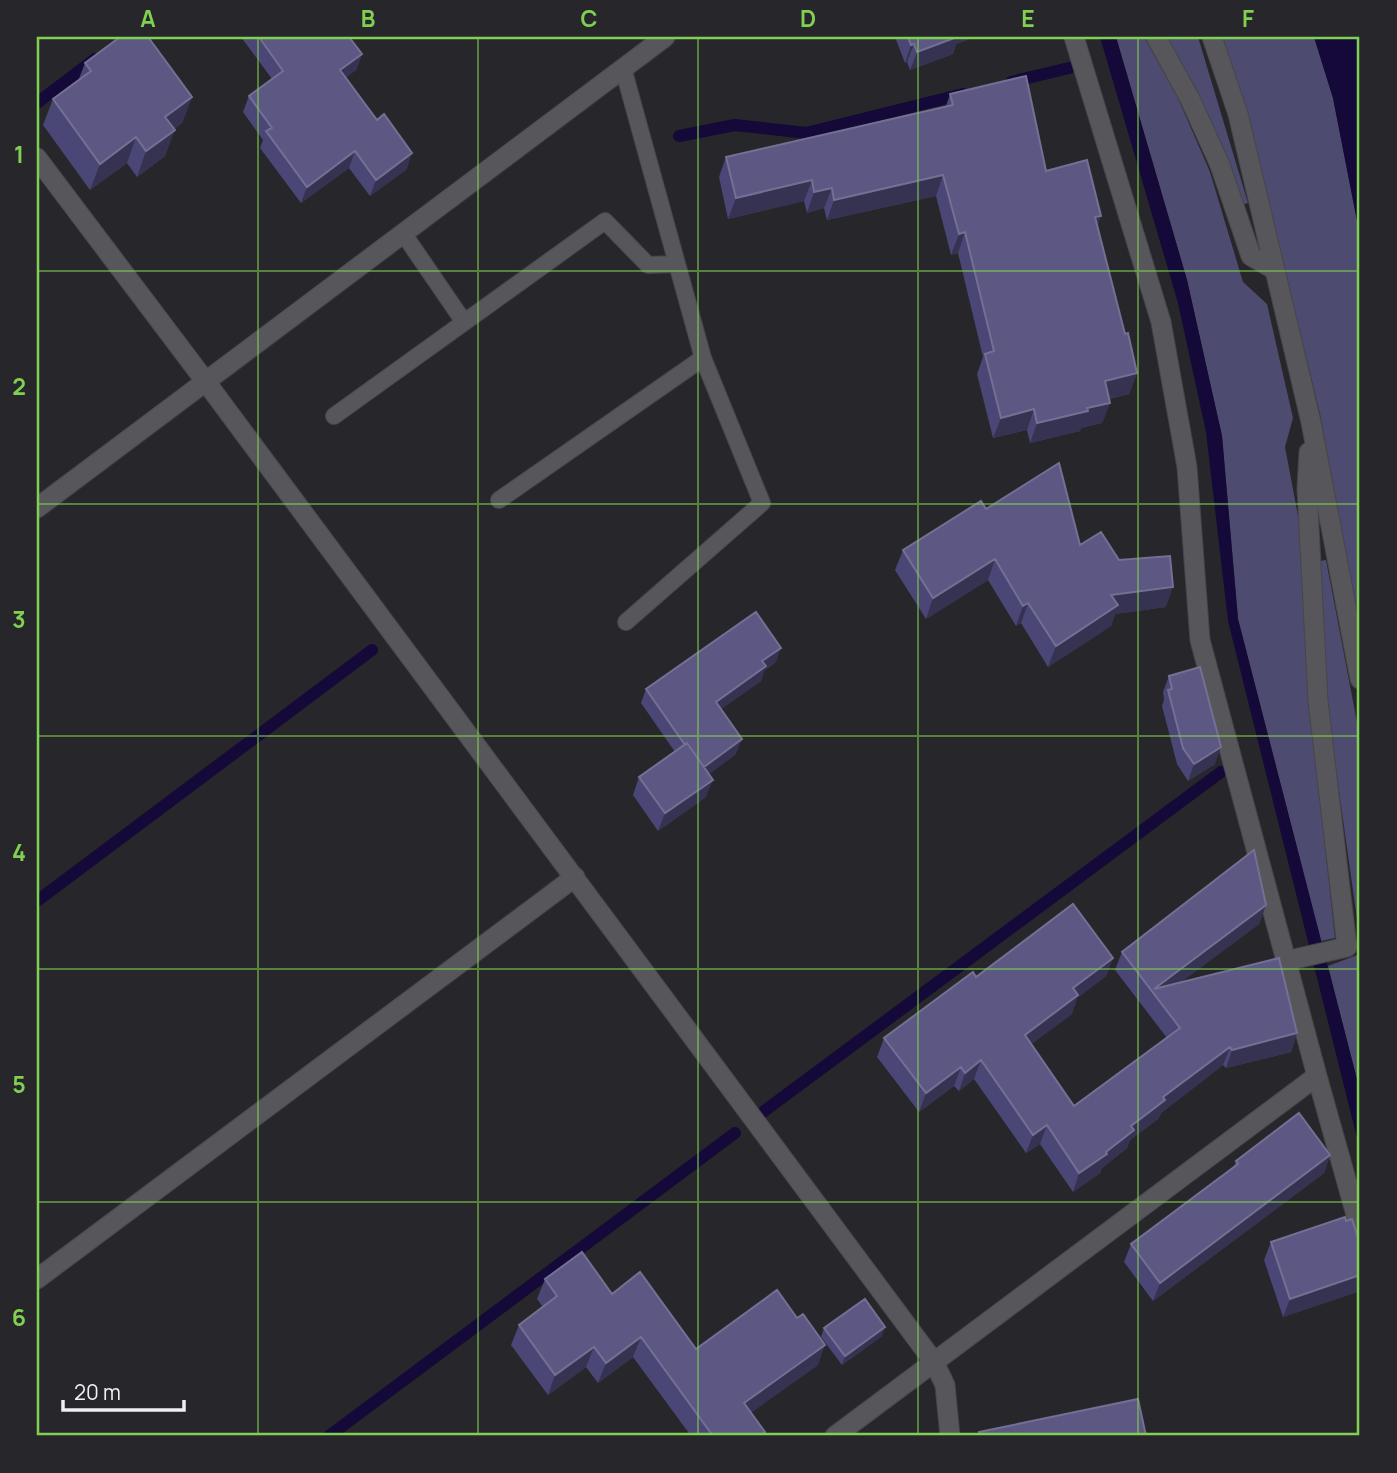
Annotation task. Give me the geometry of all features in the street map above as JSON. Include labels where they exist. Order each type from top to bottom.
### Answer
[{"type":"street","points":[[37,508],[664,37]]},
{"type":"street","points":[[1074,37],[1161,322],[1188,467],[1199,640],[1293,960],[1317,1076],[1360,1229]]},
{"type":"street","points":[[1156,37],[1190,99],[1220,165],[1251,256],[1275,270]]},
{"type":"street","points":[[1212,37],[1238,114],[1311,422],[1360,679]]},
{"type":"street","points":[[37,158],[934,1362],[944,1385],[950,1436]]},
{"type":"street","points":[[1293,960],[1347,947],[1318,701],[1307,488],[1311,422]]},
{"type":"street","points":[[37,1279],[575,877]]},
{"type":"street","points":[[835,1436],[1317,1076]]},
{"type":"lane","points":[[622,68],[703,358],[762,503],[626,622]]},
{"type":"lane","points":[[334,416],[605,221],[648,265],[677,264]]},
{"type":"lane","points":[[403,233],[464,322]]},
{"type":"lane","points":[[499,500],[703,358]]},
{"type":"shaded area","points":[[1100,37],[1116,37],[1187,280],[1222,436],[1238,619],[1360,1091],[1360,1150],[1228,621],[1206,432],[1178,303]]},
{"type":"shaded area","points":[[1116,37],[1144,37],[1178,98],[1210,172],[1243,282],[1267,304],[1293,418],[1285,447],[1302,537],[1309,699],[1335,938],[1321,941],[1238,619],[1222,436],[1187,280]]},
{"type":"shaded area","points":[[1166,37],[1198,37],[1248,203],[1242,205],[1195,87]]},
{"type":"shaded area","points":[[1221,37],[1314,37],[1333,98],[1360,236],[1360,630],[1320,414],[1242,97]]},
{"type":"shaded area","points":[[1314,37],[1360,37],[1360,236],[1333,98]]},
{"type":"shaded area","points":[[1326,560],[1360,738],[1360,940],[1326,699],[1320,561]]},
{"type":"shaded area","points":[[1360,954],[1360,1091],[1328,966]]},
{"type":"building","points":[[120,37],[148,37],[192,97],[165,117],[175,130],[146,151],[136,137],[100,164],[53,99],[91,71],[85,63]]},
{"type":"building","points":[[259,37],[349,37],[362,54],[340,70],[377,120],[384,114],[412,153],[376,180],[355,151],[307,187],[266,131],[272,128],[249,96],[283,71]]},
{"type":"building","points":[[908,37],[957,37],[917,52]]},
{"type":"building","points":[[1026,76],[1046,171],[1087,160],[1101,216],[1095,217],[1137,373],[1105,381],[1110,403],[1037,423],[1034,409],[1001,418],[985,354],[994,351],[965,232],[959,234],[943,175],[834,200],[832,188],[814,192],[812,180],[736,198],[726,157],[953,105],[950,94]]},
{"type":"building","points":[[1059,463],[1080,545],[1101,532],[1119,560],[1170,556],[1173,587],[1111,595],[1118,605],[1056,646],[1028,603],[1023,606],[995,559],[933,598],[903,550],[981,501],[986,509]]},
{"type":"building","points":[[756,612],[781,648],[762,661],[766,666],[716,702],[742,739],[704,767],[687,743],[685,745],[646,689]]},
{"type":"building","points":[[1200,667],[1221,747],[1194,764],[1183,748],[1168,690],[1172,689],[1169,676]]},
{"type":"building","points":[[687,743],[713,780],[665,813],[639,777]]},
{"type":"building","points":[[1254,850],[1266,905],[1154,989],[1279,958],[1297,1033],[1232,1050],[1230,1047],[1163,1097],[1165,1100],[1131,1126],[1134,1130],[1106,1152],[1107,1154],[1079,1173],[1047,1125],[1033,1135],[981,1060],[965,1073],[961,1067],[926,1093],[884,1038],[973,972],[976,977],[1073,904],[1113,958],[1073,988],[1078,995],[1025,1035],[1074,1106],[1180,1028],[1122,952]]},
{"type":"building","points":[[1299,1113],[1330,1155],[1160,1283],[1131,1244],[1238,1164],[1236,1161]]},
{"type":"building","points":[[1345,1217],[1346,1221],[1352,1219],[1360,1244],[1360,1275],[1290,1299],[1271,1242]]},
{"type":"building","points":[[582,1252],[612,1294],[640,1272],[696,1349],[777,1290],[797,1318],[803,1314],[825,1345],[744,1403],[765,1432],[759,1436],[713,1436],[641,1337],[606,1363],[594,1347],[555,1375],[519,1325],[557,1296],[545,1279]]},
{"type":"building","points":[[865,1299],[885,1327],[845,1356],[824,1328]]},
{"type":"building","points":[[1138,1399],[1146,1436],[980,1436],[979,1432]]},
{"type":"waterway","points":[[37,103],[95,59]]},
{"type":"waterway","points":[[1011,82],[1069,68]]},
{"type":"waterway","points":[[679,136],[735,125],[806,133],[963,94]]},
{"type":"waterway","points":[[37,901],[372,650]]},
{"type":"waterway","points":[[763,1112],[1221,772]]},
{"type":"waterway","points":[[329,1436],[735,1133]]}]
